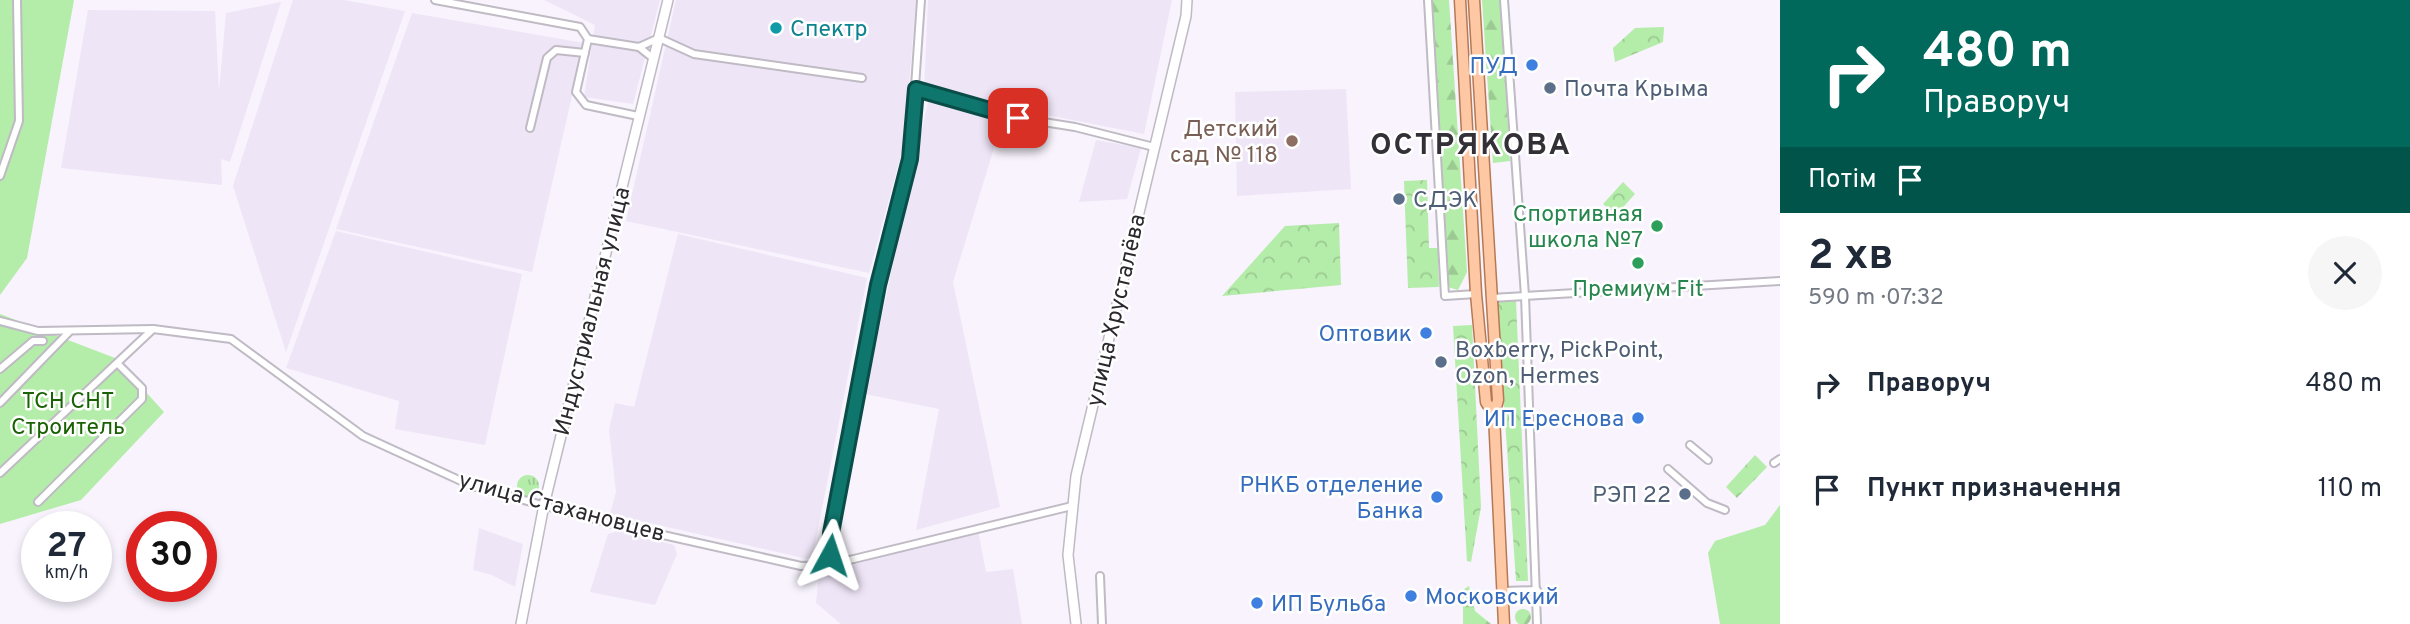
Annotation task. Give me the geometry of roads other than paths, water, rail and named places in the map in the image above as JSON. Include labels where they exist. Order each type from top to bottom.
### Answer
[{"type":"main road","name":"Индустриальная улица","points":[[520,624],[544,505],[668,0]]},
{"type":"main road","name":"улица Хрусталёва","points":[[1076,624],[1068,555],[1076,476],[1186,16],[1187,0]]},
{"type":"main road","points":[[1460,0],[1476,295],[1486,402],[1494,415]]},
{"type":"main road","points":[[1474,0],[1498,400],[1494,415],[1504,624]]},
{"type":"street","points":[[0,176],[19,121],[17,0]]},
{"type":"street","points":[[435,0],[575,25],[584,31],[588,40],[576,92],[580,100],[586,105],[638,116]]},
{"type":"street","points":[[829,565],[831,533],[878,285],[910,159],[921,0]]},
{"type":"street","points":[[1428,0],[1445,296],[1476,295]]},
{"type":"street","points":[[1504,0],[1525,296],[1537,624]]},
{"type":"street","points":[[639,47],[659,38],[694,54],[862,78]]},
{"type":"street","points":[[588,40],[639,47],[654,59]]},
{"type":"street","points":[[530,128],[547,58],[556,50],[585,53]]},
{"type":"street","points":[[916,89],[1018,118],[1075,127],[1154,147]]},
{"type":"street","points":[[1491,298],[1780,281]]},
{"type":"street","name":"улица Стахановцев","points":[[0,321],[38,331],[153,329],[231,339],[363,436],[472,486],[801,566],[829,565],[1072,506]]},
{"type":"street","points":[[0,473],[119,365],[153,329]]},
{"type":"street","points":[[0,403],[70,331]]},
{"type":"street","points":[[0,369],[33,341],[43,341]]},
{"type":"street","points":[[38,502],[142,399],[142,388],[119,365]]},
{"type":"street","points":[[1690,445],[1708,460]]},
{"type":"street","points":[[1668,469],[1707,503],[1725,510]]},
{"type":"street","points":[[1100,576],[1102,624]]},
{"type":"street","points":[[1503,591],[1536,590]]},
{"type":"place","name":"Спектр","points":[[776,28]]},
{"type":"place","name":"ПУД","points":[[1532,65]]},
{"type":"place","name":"Почта Крыма","points":[[1550,88]]},
{"type":"place","name":"Детский сад № 118","points":[[1292,141]]},
{"type":"place","name":"СДЭК","points":[[1399,199]]},
{"type":"place","name":"Спортивная школа №7","points":[[1657,226]]},
{"type":"place","name":"Премиум Fit","points":[[1638,263]]},
{"type":"place","name":"Оптовик","points":[[1426,333]]},
{"type":"place","name":"Boxberry, PickPoint, Ozon, Hermes","points":[[1441,362]]},
{"type":"place","name":"ИП Ереснова","points":[[1638,418]]},
{"type":"place","name":"РЭП 22","points":[[1685,494]]},
{"type":"place","name":"РНКБ отделение Банка","points":[[1437,497]]},
{"type":"place","name":"Московский","points":[[1411,596]]},
{"type":"place","name":"ИП Бульба","points":[[1257,603]]},
{"type":"district","name":"ОСТРЯКОВА","points":[[1471,144]]},
{"type":"park label","name":"ТСН СНТ Строитель","points":[[68,413]]}]
